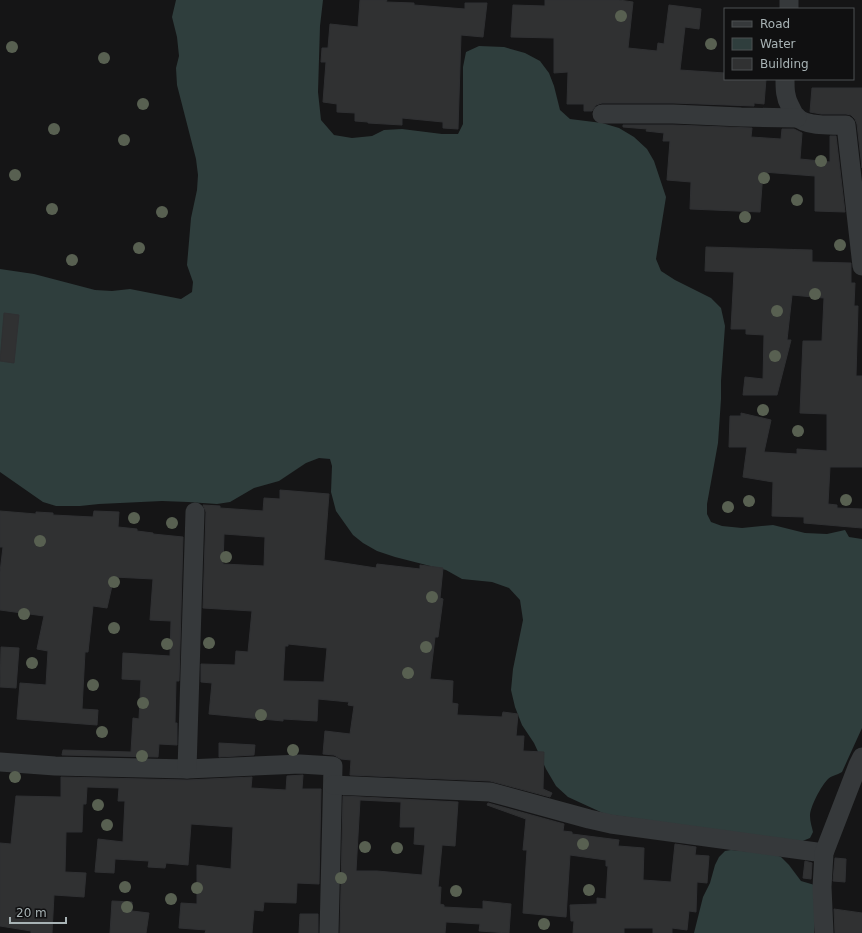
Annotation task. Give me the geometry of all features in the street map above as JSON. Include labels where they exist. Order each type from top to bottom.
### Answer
[{"type":"street","points":[[785,80],[786,99],[797,118]]},
{"type":"street","points":[[602,114],[673,114],[797,118],[807,123],[854,125],[862,266]]},
{"type":"street","points":[[187,769],[195,512]]},
{"type":"street","points":[[824,933],[822,887],[824,852],[862,757]]},
{"type":"street","points":[[0,762],[54,766],[187,769],[300,764],[333,766],[329,933]]},
{"type":"street","points":[[333,785],[490,792],[611,824],[824,852]]},
{"type":"water","points":[[176,0],[323,0],[320,26],[318,92],[321,120],[334,135],[352,138],[372,136],[384,130],[402,129],[442,134],[458,134],[463,124],[463,67],[466,52],[479,46],[504,47],[525,53],[540,61],[549,73],[560,110],[570,119],[602,123],[619,128],[634,137],[647,149],[654,161],[666,197],[656,259],[661,271],[675,280],[711,298],[721,308],[725,326],[718,443],[707,504],[707,514],[711,522],[722,526],[742,528],[773,525],[805,533],[827,534],[845,530],[849,537],[862,539],[862,728],[842,772],[828,779],[816,797],[810,812],[813,832],[810,838],[800,842],[605,814],[568,797],[556,786],[534,743],[522,725],[515,707],[511,690],[513,669],[523,620],[520,600],[509,588],[492,582],[462,579],[446,570],[395,557],[377,551],[363,543],[353,535],[336,511],[331,492],[332,466],[330,459],[319,458],[306,463],[279,481],[254,488],[230,502],[217,504],[162,501],[56,506],[43,502],[0,472],[0,269],[34,274],[95,290],[112,291],[130,289],[181,299],[192,292],[193,282],[187,265],[191,218],[197,190],[198,175],[196,159],[177,85],[176,68],[179,56],[177,37],[172,17]]},
{"type":"water","points":[[731,850],[774,854],[781,857],[789,865],[801,881],[818,886],[814,933],[694,933],[703,897],[710,883],[715,865],[719,857],[725,851]]},
{"type":"building","points":[[360,0],[387,0],[386,2],[414,3],[414,5],[465,9],[465,3],[487,3],[483,37],[461,35],[458,129],[443,128],[443,122],[402,118],[402,125],[355,121],[355,113],[337,112],[337,104],[323,102],[326,62],[321,62],[322,48],[328,48],[330,24],[358,27]]},
{"type":"building","points":[[545,0],[619,0],[633,2],[628,48],[657,51],[658,43],[664,44],[669,5],[701,9],[699,29],[685,27],[680,70],[724,73],[724,80],[766,80],[764,104],[754,103],[754,106],[673,103],[602,103],[596,105],[592,111],[584,111],[584,104],[567,104],[568,72],[554,73],[554,38],[511,37],[513,5],[545,6]]},
{"type":"building","points":[[812,88],[862,88],[862,168],[857,124],[855,119],[851,115],[846,114],[821,114],[810,112]]},
{"type":"building","points":[[623,125],[752,128],[751,137],[781,139],[782,129],[794,129],[802,133],[800,159],[830,162],[830,136],[836,136],[845,212],[815,211],[815,176],[763,172],[760,212],[690,209],[691,182],[667,180],[670,141],[663,141],[664,133],[646,131],[647,129],[623,127]]},
{"type":"building","points":[[706,247],[812,250],[812,262],[851,263],[851,283],[855,283],[854,306],[858,306],[856,376],[862,376],[862,467],[830,467],[828,504],[837,505],[837,508],[862,509],[862,528],[804,523],[804,517],[772,516],[773,482],[743,477],[747,447],[729,447],[730,416],[741,416],[741,413],[771,420],[764,452],[797,454],[797,449],[827,451],[827,414],[800,413],[803,341],[822,341],[824,298],[792,295],[787,340],[791,340],[777,395],[743,395],[745,377],[763,379],[764,335],[746,334],[746,329],[731,329],[734,272],[705,271]]},
{"type":"building","points":[[4,313],[19,315],[14,363],[0,361]]},
{"type":"building","points":[[280,490],[329,494],[324,560],[376,568],[377,564],[420,569],[420,565],[443,568],[440,598],[443,599],[438,637],[435,637],[430,679],[453,681],[452,703],[458,704],[457,715],[502,717],[503,712],[518,714],[516,736],[524,736],[523,751],[544,752],[543,789],[552,793],[550,797],[490,781],[350,775],[351,760],[341,759],[334,755],[323,754],[325,731],[350,734],[354,706],[348,705],[349,702],[318,699],[317,721],[283,719],[283,721],[209,714],[212,683],[201,682],[201,664],[235,665],[236,651],[248,652],[252,611],[203,608],[206,512],[203,505],[220,506],[220,508],[263,511],[264,498],[280,499]],"holes":[[[224,534],[265,537],[264,566],[223,564]],[[288,644],[327,648],[324,682],[283,681],[285,646],[288,646]]]},
{"type":"building","points":[[0,511],[36,514],[36,512],[53,513],[53,515],[93,517],[94,511],[119,512],[118,527],[137,529],[137,531],[153,534],[183,537],[179,681],[176,681],[175,723],[177,723],[177,745],[159,744],[158,757],[62,755],[63,750],[131,752],[133,718],[139,719],[141,680],[122,679],[123,653],[170,656],[171,621],[150,620],[153,579],[114,577],[107,608],[93,606],[88,652],[85,652],[82,709],[98,710],[97,725],[17,719],[20,683],[46,685],[48,651],[37,649],[44,616],[0,610],[0,572],[3,547],[0,547]]},
{"type":"building","points":[[1,647],[19,648],[16,688],[0,687]]},
{"type":"building","points":[[219,743],[255,745],[254,755],[219,757]]},
{"type":"building","points":[[303,775],[302,789],[321,789],[319,884],[297,883],[296,903],[264,902],[263,911],[254,910],[252,933],[205,933],[206,930],[179,928],[181,903],[197,904],[197,865],[231,869],[233,827],[191,824],[188,865],[166,863],[165,868],[148,867],[149,861],[115,859],[114,873],[95,872],[98,839],[123,842],[125,801],[118,801],[119,788],[87,787],[86,804],[83,804],[82,832],[66,832],[65,872],[86,873],[84,897],[54,895],[52,933],[31,933],[31,931],[0,926],[0,843],[11,844],[16,796],[61,797],[61,777],[187,780],[252,777],[251,788],[286,790],[287,776]]},
{"type":"building","points":[[343,796],[458,802],[455,846],[442,845],[438,887],[441,887],[440,904],[444,905],[444,907],[483,909],[483,901],[511,904],[509,933],[479,931],[480,924],[446,922],[445,933],[340,933]],"holes":[[[360,800],[401,802],[400,827],[415,827],[414,844],[425,845],[422,875],[377,871],[356,871]]]},
{"type":"building","points":[[488,803],[564,824],[563,831],[572,832],[572,834],[619,840],[618,846],[644,848],[643,880],[671,882],[675,844],[696,847],[695,855],[709,856],[707,883],[697,882],[696,912],[689,911],[687,930],[672,928],[672,933],[653,933],[653,928],[624,928],[624,933],[573,933],[574,921],[571,921],[570,905],[597,904],[597,898],[606,899],[608,866],[606,866],[606,860],[570,855],[566,917],[523,913],[527,850],[523,850],[526,819],[487,805]]},
{"type":"building","points":[[835,858],[846,859],[845,882],[833,881]]},
{"type":"building","points":[[805,861],[812,863],[811,879],[803,878]]},
{"type":"building","points":[[112,901],[132,902],[132,911],[149,913],[146,933],[110,933]]},
{"type":"building","points":[[834,909],[862,913],[862,933],[835,933]]},
{"type":"building","points":[[300,914],[318,914],[318,933],[299,933]]}]
